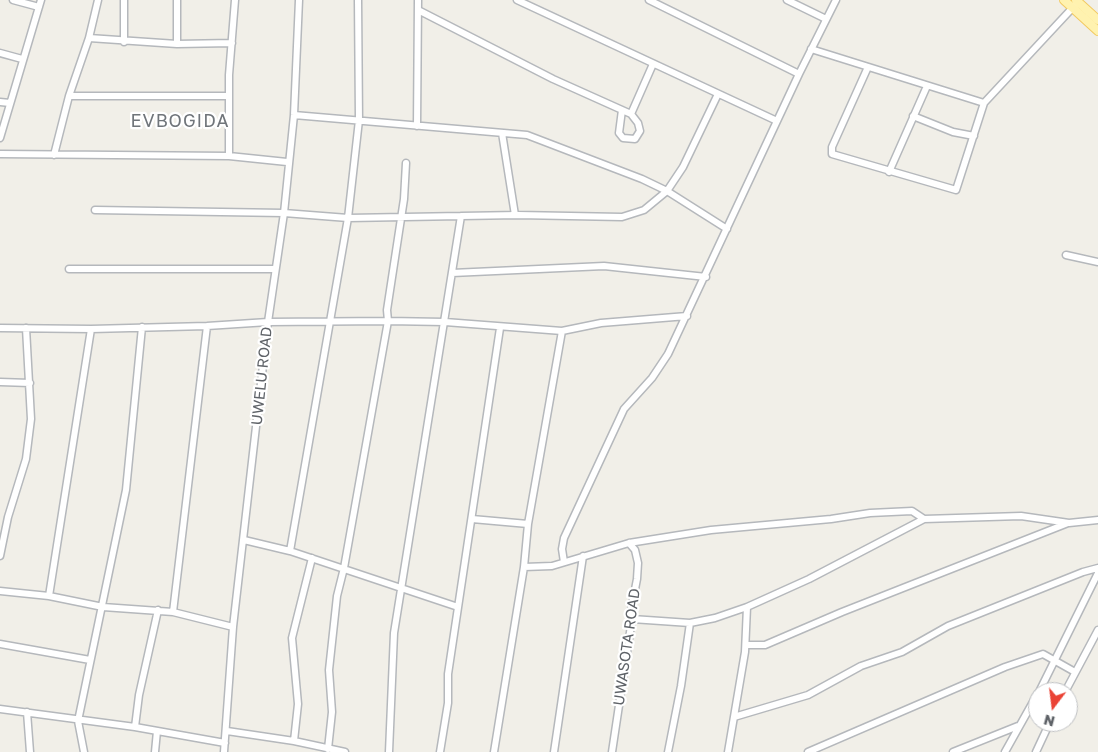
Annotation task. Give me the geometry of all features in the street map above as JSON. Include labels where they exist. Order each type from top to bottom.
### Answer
[{"type":"main road","points":[[1064,0],[1098,32]]},
{"type":"main road","points":[[1077,1],[1098,20]]},
{"type":"street","points":[[14,0],[39,7]]},
{"type":"street","points":[[0,138],[41,0]]},
{"type":"street","points":[[54,155],[69,96],[89,38],[98,0]]},
{"type":"street","points":[[124,0],[124,42]]},
{"type":"street","points":[[177,0],[177,44]]},
{"type":"street","points":[[229,156],[229,96],[235,0]]},
{"type":"street","name":"UWELU ROAD","points":[[224,752],[234,627],[268,322],[284,213],[294,115],[299,0]]},
{"type":"street","points":[[290,551],[348,218],[359,120],[358,0]]},
{"type":"street","points":[[418,0],[418,126]]},
{"type":"street","points":[[517,0],[777,121]]},
{"type":"street","points":[[649,0],[799,74]]},
{"type":"street","points":[[786,0],[826,19]]},
{"type":"street","points":[[564,562],[562,549],[564,538],[624,409],[652,378],[668,354],[706,277],[799,74],[836,0]]},
{"type":"street","points":[[868,67],[832,147],[832,154],[956,190],[984,104],[1077,1]]},
{"type":"street","points":[[418,10],[552,79],[622,110],[631,114],[638,124],[640,131],[635,139],[623,138],[619,133],[622,110]]},
{"type":"street","points":[[89,38],[124,42],[177,44],[232,43]]},
{"type":"street","points":[[812,49],[984,104]]},
{"type":"street","points":[[0,53],[22,59]]},
{"type":"street","points":[[631,114],[654,64]]},
{"type":"street","points":[[889,172],[927,86]]},
{"type":"street","points":[[95,210],[284,213],[348,218],[515,215],[622,217],[644,210],[667,191],[683,167],[718,94]]},
{"type":"street","points":[[69,96],[229,96]]},
{"type":"street","points":[[0,102],[10,103]]},
{"type":"street","points":[[294,115],[527,136],[667,191],[727,228]]},
{"type":"street","points":[[913,116],[954,132],[974,136]]},
{"type":"street","points":[[502,133],[515,215]]},
{"type":"street","points":[[0,154],[229,156],[288,162]]},
{"type":"street","points":[[328,749],[332,712],[329,670],[337,596],[344,568],[388,321],[387,310],[401,217],[406,163]]},
{"type":"street","points":[[389,752],[394,633],[461,216]]},
{"type":"street","points":[[1066,255],[1098,262]]},
{"type":"street","points":[[452,274],[604,266],[706,277]]},
{"type":"street","points":[[69,269],[276,269]]},
{"type":"street","points":[[0,328],[91,329],[206,326],[268,322],[388,321],[445,322],[500,328],[562,331],[601,323],[686,316]]},
{"type":"street","points":[[173,612],[206,326]]},
{"type":"street","points":[[84,752],[78,721],[126,490],[142,327]]},
{"type":"street","points":[[0,556],[8,517],[26,459],[31,419],[26,328]]},
{"type":"street","points":[[440,752],[448,703],[448,674],[500,328]]},
{"type":"street","points":[[49,596],[91,329]]},
{"type":"street","points":[[494,752],[524,567],[528,524],[562,331]]},
{"type":"street","points":[[0,382],[30,383]]},
{"type":"street","points":[[524,567],[552,566],[629,544],[711,530],[831,519],[870,513],[912,511],[924,519]]},
{"type":"street","points":[[632,619],[690,624],[715,618],[747,607],[809,580],[924,519],[1021,516],[1069,522],[1098,520]]},
{"type":"street","points":[[472,520],[528,524]]},
{"type":"street","points":[[746,645],[765,645],[842,612],[1069,522]]},
{"type":"street","points":[[244,540],[290,551],[458,607]]},
{"type":"street","name":"UWASOTA ROAD","points":[[612,752],[632,619],[631,610],[637,579],[638,563],[635,550],[629,544]]},
{"type":"street","points":[[554,752],[583,556]]},
{"type":"street","points":[[294,741],[298,704],[292,638],[312,558]]},
{"type":"street","points":[[734,716],[808,695],[861,666],[902,652],[948,626],[1083,572],[1098,568]]},
{"type":"street","points":[[1044,682],[1098,573]]},
{"type":"street","points":[[0,591],[49,596],[103,608],[173,612],[234,627]]},
{"type":"street","points":[[728,752],[746,645],[747,607]]},
{"type":"street","points":[[135,727],[139,694],[158,610]]},
{"type":"street","points":[[668,752],[682,686],[690,624]]},
{"type":"street","points":[[1070,682],[1095,644],[1098,630]]},
{"type":"street","points":[[0,644],[90,660]]},
{"type":"street","points":[[808,752],[1005,666],[1043,654],[1075,672]]},
{"type":"street","points":[[0,709],[78,721],[157,730],[225,743]]},
{"type":"street","points":[[1005,752],[1028,709]]},
{"type":"street","points":[[27,712],[30,752]]},
{"type":"street","points":[[953,752],[1018,726]]},
{"type":"street","points":[[156,752],[157,730]]},
{"type":"street","points":[[227,731],[294,741],[345,752]]},
{"type":"street","points":[[1036,752],[1045,732]]},
{"type":"district","name":"EVBOGIDA","points":[[180,121]]}]
